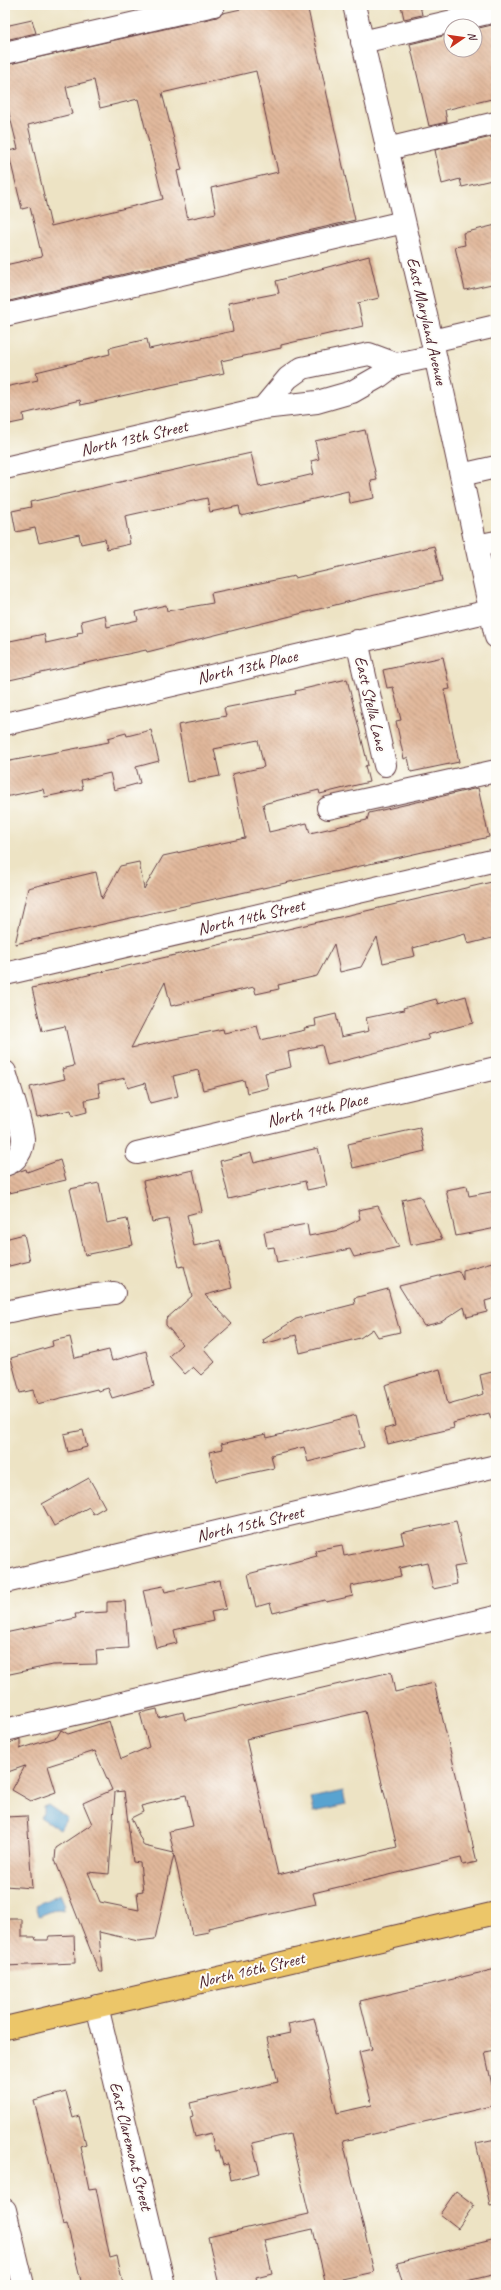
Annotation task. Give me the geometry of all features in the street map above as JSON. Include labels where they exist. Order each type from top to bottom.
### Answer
[{"type":"main road","name":"North 16th Street","points":[[5,2028],[496,1913]]},
{"type":"street","points":[[5,53],[214,5]]},
{"type":"street","name":"East Maryland Avenue","points":[[354,5],[434,348],[461,475],[486,544],[490,611],[496,637]]},
{"type":"street","points":[[362,42],[496,12]]},
{"type":"street","points":[[387,149],[496,123]]},
{"type":"street","points":[[5,314],[404,222]]},
{"type":"street","name":"North 13th Street","points":[[5,468],[263,408],[317,402],[352,392],[380,376],[396,364],[434,348],[496,326]]},
{"type":"street","points":[[263,408],[288,378],[302,368],[369,354],[396,364]]},
{"type":"street","points":[[461,475],[496,467]]},
{"type":"street","name":"North 13th Place","points":[[5,724],[490,611]]},
{"type":"street","name":"East Stella Lane","points":[[357,641],[385,765]]},
{"type":"street","points":[[328,808],[496,771]]},
{"type":"street","name":"North 14th Street","points":[[5,974],[496,860]]},
{"type":"street","name":"North 14th Place","points":[[137,1153],[496,1068]]},
{"type":"street","points":[[5,1072],[23,1139],[20,1155],[11,1164],[5,1165]]},
{"type":"street","points":[[5,1312],[79,1297],[114,1293]]},
{"type":"street","name":"North 15th Street","points":[[5,1582],[496,1466]]},
{"type":"street","points":[[5,1730],[496,1617]]},
{"type":"street","name":"East Claremont Street","points":[[97,2006],[164,2285]]},
{"type":"street","points":[[5,2210],[23,2285]]},
{"type":"water","points":[[343,1791],[346,1805],[314,1812],[311,1798]]},
{"type":"water","points":[[48,1805],[67,1818],[60,1830],[40,1817],[43,1813],[43,1807]]},
{"type":"water","points":[[60,1894],[65,1905],[62,1907],[64,1910],[57,1909],[39,1916],[36,1905]]},
{"type":"building","points":[[259,5],[307,5],[355,220],[5,302],[5,265],[42,257],[30,207],[22,209],[8,151],[18,149],[5,97],[5,65],[217,17],[223,13]],"holes":[[[256,71],[278,172],[211,188],[216,213],[188,219],[177,171],[182,170],[162,93]],[[94,80],[100,108],[138,99],[163,199],[51,226],[28,125],[72,114],[66,87]]]},
{"type":"building","points":[[401,5],[420,5],[422,15],[404,19]]},
{"type":"building","points":[[32,20],[36,33],[5,40],[5,26]]},
{"type":"building","points":[[496,24],[496,98],[445,110],[447,122],[429,126],[410,44],[443,36],[443,58],[483,58],[483,27]]},
{"type":"building","points":[[496,136],[496,179],[462,187],[460,179],[442,184],[435,150]]},
{"type":"building","points":[[496,225],[496,283],[465,290],[455,247],[465,245],[463,233]]},
{"type":"building","points":[[369,256],[379,298],[358,303],[363,326],[281,345],[281,348],[221,361],[224,373],[81,405],[80,400],[23,414],[24,421],[5,425],[5,387],[38,380],[36,372],[110,354],[109,348],[147,339],[149,349],[233,331],[228,303],[279,293],[276,281]]},
{"type":"building","points":[[365,430],[377,480],[371,481],[374,498],[350,503],[348,491],[241,516],[239,506],[210,512],[207,498],[125,516],[130,544],[107,549],[105,539],[81,544],[79,534],[39,543],[35,528],[16,532],[12,511],[31,507],[30,502],[251,453],[259,487],[314,474],[311,461],[319,459],[315,441]]},
{"type":"building","points":[[434,546],[442,581],[375,595],[147,652],[146,650],[5,681],[5,642],[44,634],[46,643],[78,636],[77,633],[83,632],[81,621],[105,615],[107,627],[138,620],[136,612],[166,605],[167,611],[213,603],[211,593],[295,576],[295,578]]},
{"type":"building","points":[[443,657],[450,689],[444,690],[459,762],[411,772],[408,757],[404,759],[396,721],[401,720],[393,687],[387,688],[383,670]]},
{"type":"building","points":[[347,679],[368,765],[365,766],[369,782],[320,794],[319,790],[263,804],[269,832],[307,823],[310,833],[367,820],[369,813],[478,788],[489,837],[15,944],[28,888],[96,872],[102,899],[120,866],[139,862],[144,889],[163,856],[245,838],[232,774],[264,767],[258,740],[214,749],[220,776],[188,782],[178,725],[226,716],[224,708],[296,694],[295,691]]},
{"type":"building","points":[[151,730],[159,761],[136,767],[140,783],[114,790],[110,773],[81,780],[83,789],[45,797],[43,789],[5,797],[5,762],[109,742],[108,738],[126,733],[127,736]]},
{"type":"building","points":[[496,881],[496,937],[468,944],[465,934],[413,948],[415,956],[383,963],[377,937],[361,967],[340,972],[334,944],[317,976],[278,985],[279,989],[256,994],[254,987],[171,1006],[165,982],[131,1048],[223,1029],[224,1033],[257,1026],[261,1040],[305,1030],[304,1028],[316,1026],[315,1019],[336,1014],[341,1037],[369,1031],[366,1018],[404,1010],[403,1008],[436,999],[438,1004],[466,996],[473,1023],[427,1035],[429,1039],[327,1065],[322,1045],[288,1052],[291,1067],[265,1073],[268,1088],[247,1093],[244,1080],[203,1090],[198,1070],[173,1076],[178,1096],[150,1103],[145,1083],[128,1088],[125,1078],[98,1084],[100,1097],[85,1100],[87,1112],[72,1116],[71,1110],[37,1117],[30,1087],[65,1079],[62,1069],[74,1066],[65,1026],[42,1031],[32,988]]},
{"type":"building","points":[[420,1128],[425,1151],[353,1168],[348,1144]]},
{"type":"building","points":[[318,1148],[327,1186],[307,1190],[305,1181],[229,1199],[220,1161],[251,1153],[254,1163]]},
{"type":"building","points":[[60,1160],[66,1180],[5,1194],[5,1177],[26,1169],[27,1172]]},
{"type":"building","points":[[193,1170],[202,1211],[187,1215],[194,1246],[220,1240],[232,1288],[205,1295],[232,1324],[204,1349],[215,1362],[201,1375],[193,1367],[185,1374],[169,1356],[182,1344],[166,1325],[166,1319],[192,1296],[184,1266],[179,1267],[168,1219],[152,1222],[143,1181]]},
{"type":"building","points":[[99,1183],[107,1223],[127,1219],[133,1245],[85,1255],[70,1189]]},
{"type":"building","points":[[467,1186],[469,1196],[496,1191],[496,1228],[456,1236],[446,1190]]},
{"type":"building","points":[[420,1196],[442,1239],[411,1245],[402,1200]]},
{"type":"building","points":[[378,1206],[399,1247],[354,1257],[350,1249],[277,1263],[274,1247],[267,1248],[264,1232],[307,1224],[309,1236],[339,1230],[360,1219],[358,1210]]},
{"type":"building","points":[[24,1234],[30,1261],[5,1267],[5,1239]]},
{"type":"building","points":[[496,1261],[496,1298],[485,1301],[487,1312],[467,1317],[464,1307],[441,1322],[424,1326],[399,1286],[459,1271],[463,1280],[463,1270]]},
{"type":"building","points":[[388,1289],[400,1332],[378,1337],[373,1329],[360,1338],[300,1353],[296,1335],[264,1344],[263,1340],[296,1319],[355,1304],[354,1298]]},
{"type":"building","points":[[70,1337],[75,1358],[109,1350],[112,1361],[146,1351],[154,1386],[112,1398],[108,1388],[98,1391],[97,1389],[37,1404],[33,1390],[20,1393],[11,1358],[53,1346],[52,1341]]},
{"type":"building","points":[[440,1369],[448,1404],[484,1394],[480,1375],[496,1371],[496,1418],[491,1419],[489,1413],[453,1423],[454,1428],[388,1444],[384,1429],[395,1426],[385,1385]]},
{"type":"building","points":[[356,1415],[364,1447],[308,1462],[304,1447],[271,1455],[274,1468],[216,1481],[209,1452],[223,1449],[221,1444],[266,1434],[267,1438]]},
{"type":"building","points":[[83,1430],[87,1447],[68,1452],[64,1434]]},
{"type":"building","points":[[89,1478],[105,1507],[93,1514],[89,1507],[54,1526],[42,1504]]},
{"type":"building","points":[[456,1521],[466,1565],[454,1567],[457,1584],[433,1589],[427,1562],[399,1568],[401,1576],[351,1586],[353,1596],[326,1602],[325,1600],[273,1613],[270,1603],[256,1607],[248,1574],[317,1556],[315,1550],[342,1545],[344,1556],[404,1544],[401,1533]]},
{"type":"building","points":[[220,1580],[226,1609],[211,1612],[213,1621],[174,1630],[177,1643],[156,1648],[143,1590],[163,1586],[165,1592]]},
{"type":"building","points":[[125,1601],[128,1648],[96,1650],[97,1664],[53,1665],[5,1675],[5,1633],[76,1618],[75,1614],[107,1612],[107,1602]]},
{"type":"building","points":[[391,1672],[395,1692],[434,1683],[477,1862],[463,1865],[461,1858],[313,1893],[316,1904],[208,1928],[209,1932],[192,1935],[174,1854],[155,1939],[138,1941],[99,1932],[102,1972],[99,1972],[55,1860],[56,1848],[92,1824],[83,1803],[112,1790],[95,1751],[48,1766],[56,1792],[31,1801],[12,1790],[25,1766],[5,1773],[5,1745],[20,1739],[20,1749],[57,1737],[61,1730],[68,1734],[109,1721],[121,1759],[149,1747],[140,1713],[157,1709],[159,1718],[183,1712],[185,1720]],"holes":[[[365,1711],[397,1847],[278,1875],[246,1739]],[[124,1791],[133,1862],[140,1863],[143,1891],[137,1892],[139,1910],[100,1902],[88,1872],[109,1874],[115,1792]],[[186,1795],[193,1826],[169,1831],[174,1853],[144,1846],[131,1818],[143,1812],[141,1806]]]},
{"type":"building","points":[[27,1816],[32,1888],[5,1886],[5,1817]]},
{"type":"building","points":[[5,1919],[22,1919],[22,1937],[35,1937],[36,1940],[48,1940],[49,1936],[74,1935],[75,1963],[5,1966]]},
{"type":"building","points":[[496,1969],[496,2050],[485,2052],[496,2105],[343,2141],[374,2272],[342,2279],[343,2282],[326,2285],[313,2229],[264,2240],[272,2273],[256,2277],[258,2285],[219,2285],[208,2237],[309,2214],[290,2134],[252,2143],[260,2173],[231,2180],[228,2164],[223,2165],[219,2150],[215,2151],[211,2133],[195,2137],[190,2117],[193,2116],[190,2103],[278,2082],[267,2038],[290,2033],[288,2024],[314,2018],[337,2113],[372,2105],[359,2052],[372,2049],[360,2001]]},
{"type":"building","points":[[66,2092],[73,2118],[79,2116],[86,2144],[80,2146],[89,2189],[96,2188],[110,2258],[117,2256],[123,2283],[82,2285],[67,2224],[63,2225],[50,2164],[34,2101]]},
{"type":"building","points":[[496,2139],[496,2204],[490,2205],[476,2143]]},
{"type":"building","points":[[456,2191],[474,2205],[458,2228],[440,2214]]},
{"type":"building","points":[[496,2239],[496,2274],[450,2285],[403,2285],[397,2263]]}]
